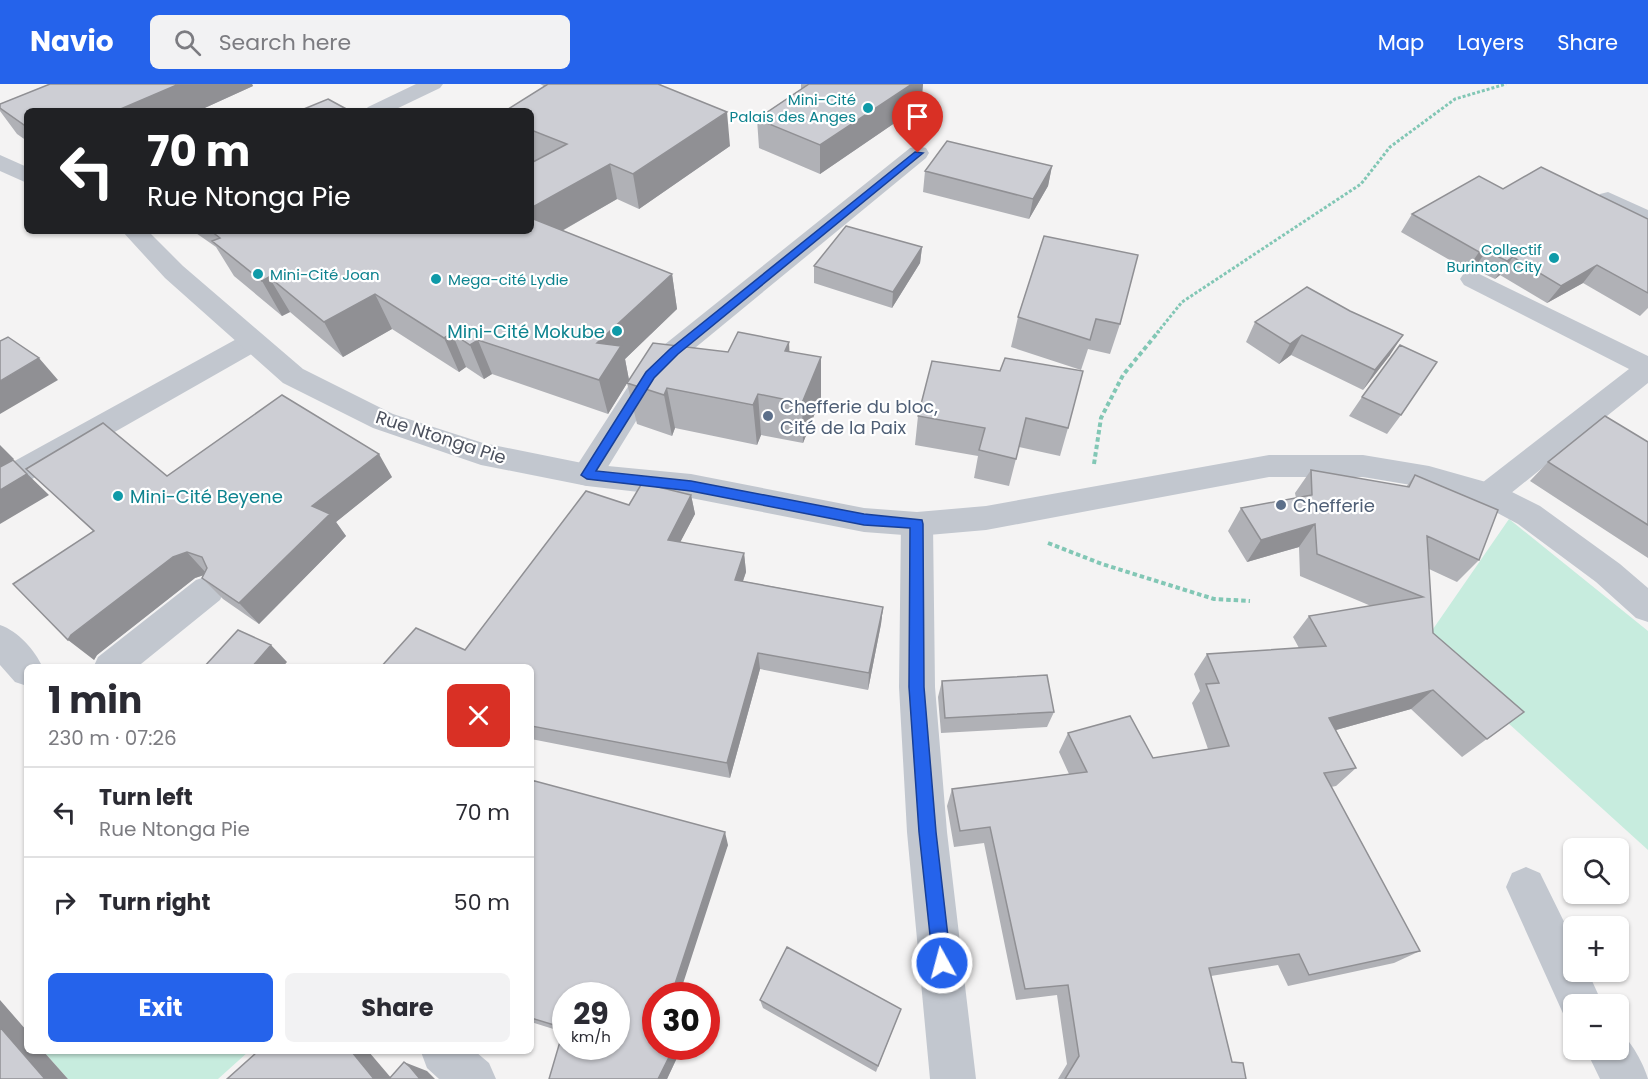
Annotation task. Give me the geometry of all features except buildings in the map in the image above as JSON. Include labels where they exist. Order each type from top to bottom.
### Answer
[{"type":"street","points":[[381,108],[433,84]]},
{"type":"street","points":[[587,475],[650,375],[674,351],[918,153]]},
{"type":"street","points":[[0,162],[24,174]]},
{"type":"street","points":[[1608,199],[1648,219]]},
{"type":"street","name":"Rue Ntonga Pie","points":[[137,234],[174,272],[293,376],[383,421],[481,454],[587,475],[691,486],[864,519],[917,524],[986,518],[1089,497],[1269,466],[1363,466],[1429,477],[1489,494],[1529,515],[1608,573],[1648,608]]},
{"type":"street","points":[[1473,279],[1648,368],[1489,494]]},
{"type":"street","points":[[0,483],[252,342]]},
{"type":"street","points":[[917,524],[917,687],[927,832],[953,1079]]},
{"type":"street","points":[[115,664],[208,590]]},
{"type":"street","points":[[0,640],[24,668]]},
{"type":"street","points":[[1526,887],[1576,994]]},
{"type":"street","points":[[445,1054],[473,1079]]},
{"type":"street","points":[[1614,1060],[1626,1079]]},
{"type":"path","points":[[1089,497],[1101,418],[1123,375],[1182,302],[1361,184],[1390,147],[1455,99],[1506,84]]},
{"type":"path","points":[[986,518],[1113,568],[1214,599],[1250,601]]},
{"type":"green space","points":[[1509,519],[1648,631],[1648,850],[1422,645]]},
{"type":"green space","points":[[46,1054],[246,1054],[218,1079],[68,1079]]},
{"type":"place","name":"Mini-Cité Palais des Anges","points":[[868,108]]},
{"type":"place","name":"Collectif Burinton City","points":[[1554,258]]},
{"type":"place","name":"Mini-Cité Joan","points":[[258,274]]},
{"type":"place","name":"Mega-cité Lydie","points":[[436,279]]},
{"type":"place","name":"Mini-Cité Mokube","points":[[617,331]]},
{"type":"place","name":"Chefferie du bloc, Cité de la Paix","points":[[768,416]]},
{"type":"place","name":"Mini-Cité Beyene","points":[[118,496]]},
{"type":"place","name":"Chefferie","points":[[1281,505]]},
{"type":"route","points":[[918,153],[674,351],[650,375],[587,475],[691,486],[864,519],[917,524],[917,687],[927,832],[942,963]]}]
